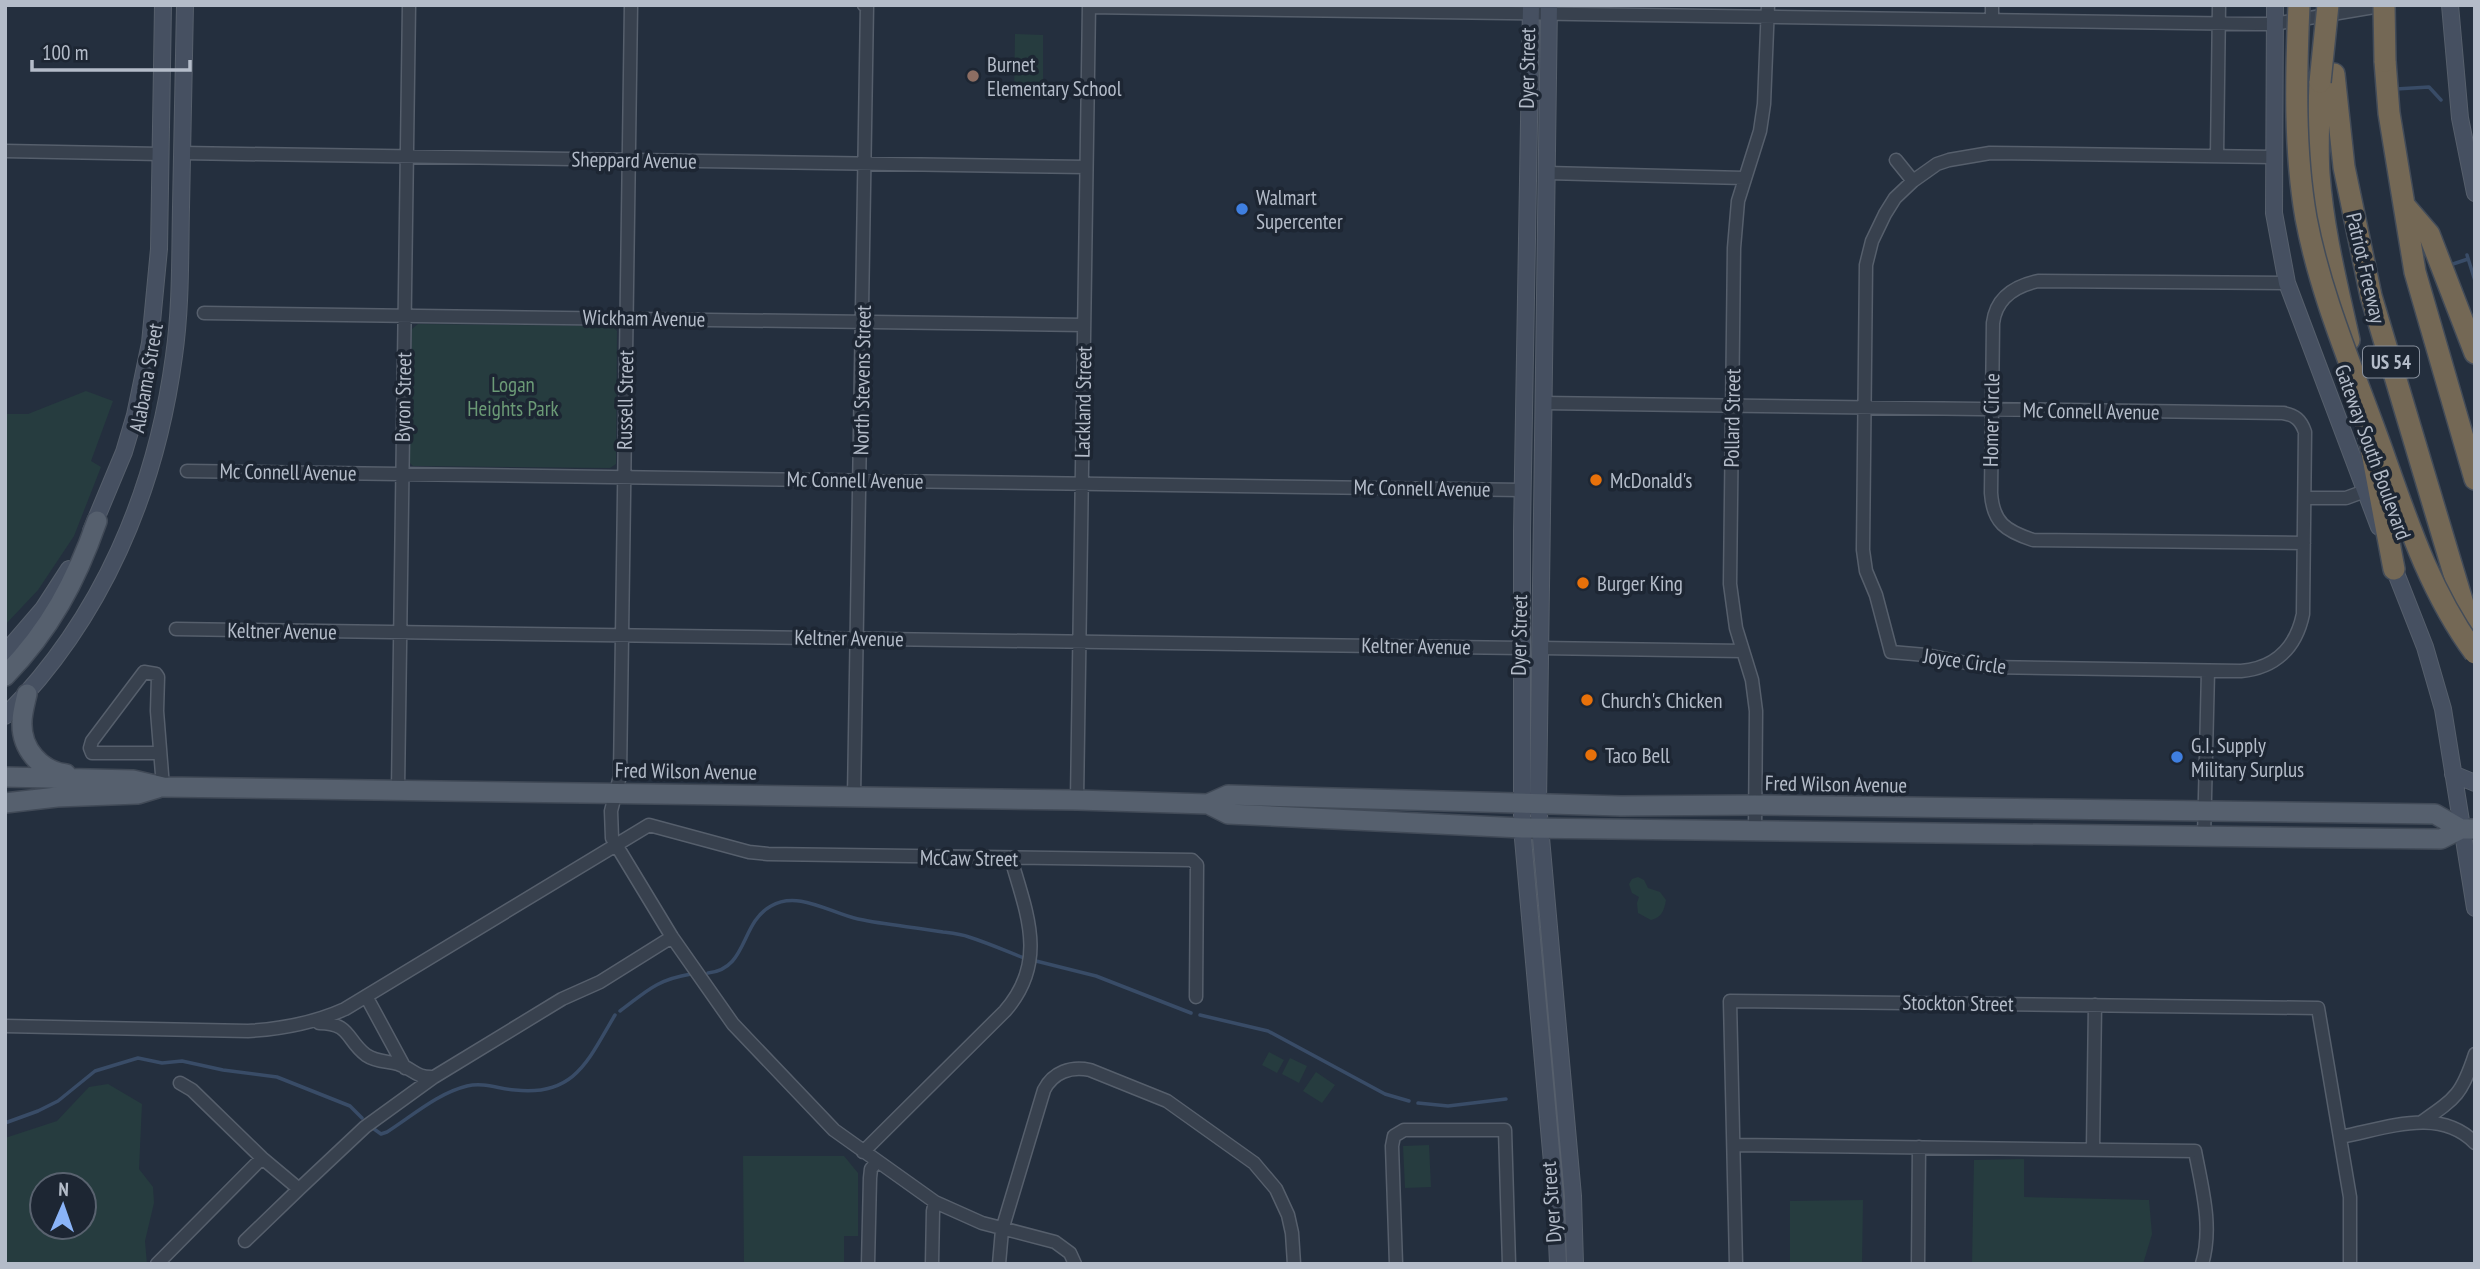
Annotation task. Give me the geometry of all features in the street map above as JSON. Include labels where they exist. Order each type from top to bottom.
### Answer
[{"type":"highway","points":[[2300,5],[2298,138],[2303,195],[2315,255],[2336,323],[2420,556],[2452,620],[2475,653]]},
{"type":"highway","points":[[2330,5],[2319,173],[2324,218],[2330,259],[2357,376],[2394,569]]},
{"type":"highway","name":"US 54","points":[[2385,5],[2389,113],[2415,272],[2442,370],[2471,456],[2475,479]]},
{"type":"highway","name":"Patriot Freeway","points":[[2327,78],[2371,296],[2475,644]]},
{"type":"highway","points":[[2404,205],[2429,234],[2475,353]]},
{"type":"main road","name":"Alabama Street","points":[[5,653],[50,599],[97,521],[124,452],[145,378],[156,296],[163,5]]},
{"type":"main road","name":"Alabama Street","points":[[5,716],[47,670],[86,615],[115,561],[139,502],[159,433],[174,355],[180,293],[185,5]]},
{"type":"main road","name":"Gateway South Boulevard","points":[[2275,5],[2274,214],[2287,283],[2424,647],[2438,691],[2453,774],[2468,829],[2475,908]]},
{"type":"main road","points":[[2450,5],[2460,118],[2475,193]]},
{"type":"main road","name":"Dyer Street","points":[[1531,9],[1522,648],[1530,828],[1558,1264]]},
{"type":"main road","name":"Dyer Street","points":[[1529,804],[1540,648],[1549,10]]},
{"type":"main road","points":[[1527,172],[1533,174],[1536,179],[1538,222],[1546,237]]},
{"type":"main road","points":[[1525,352],[1531,359],[1533,392],[1536,400],[1543,403]]},
{"type":"main road","points":[[1523,490],[1534,494],[1534,519],[1536,531],[1541,538]]},
{"type":"main road","points":[[5,676],[34,644],[65,598],[82,564],[97,521]]},
{"type":"main road","points":[[1522,606],[1528,614],[1532,648],[1540,648]]},
{"type":"main road","points":[[27,694],[22,721],[28,750],[39,763],[58,774],[91,779]]},
{"type":"main road","points":[[2453,774],[2475,783]]},
{"type":"main road","name":"Fred Wilson Avenue","points":[[5,777],[133,780],[163,787],[1208,804],[1228,814],[1530,828],[2441,839],[2468,829]]},
{"type":"main road","name":"Fred Wilson Avenue","points":[[5,803],[57,797],[138,794],[163,787]]},
{"type":"main road","name":"Fred Wilson Avenue","points":[[1208,804],[1228,795],[1529,804],[2435,814],[2468,829]]},
{"type":"main road","points":[[5,797],[57,797]]},
{"type":"main road","points":[[2331,838],[2335,813]]},
{"type":"main road","name":"Dyer Street","points":[[1530,828],[1573,1196],[1576,1264]]},
{"type":"street","name":"Byron Street","points":[[398,790],[409,5]]},
{"type":"street","name":"Russell Street","points":[[615,844],[612,838],[611,811],[620,776],[631,5]]},
{"type":"street","name":"North Stevens Street","points":[[854,797],[866,5]]},
{"type":"street","points":[[1992,5],[1992,20]]},
{"type":"street","points":[[2217,155],[2219,5]]},
{"type":"street","points":[[1089,6],[1768,12],[1992,20],[2274,24],[2385,5]]},
{"type":"street","name":"Lackland Street","points":[[1077,800],[1089,6]]},
{"type":"street","name":"Pollard Street","points":[[1755,832],[1756,711],[1752,680],[1734,618],[1730,584],[1732,407],[1735,222],[1744,178],[1760,131],[1764,104],[1768,12]]},
{"type":"street","points":[[5,152],[161,154]]},
{"type":"street","name":"Sheppard Avenue","points":[[182,153],[1086,167]]},
{"type":"street","name":"Joyce Circle","points":[[2273,157],[1990,153],[1949,160],[1927,170],[1895,198],[1872,241],[1866,265],[1864,408],[1863,551],[1866,570],[1891,652],[1926,655],[1987,667],[2254,670],[2277,659],[2292,644],[2303,614],[2305,441],[2300,420]]},
{"type":"street","points":[[1896,160],[1913,181]]},
{"type":"street","points":[[1547,173],[1744,178]]},
{"type":"street","name":"Homer Circle","points":[[2287,283],[2038,281],[2022,285],[2008,294],[1994,315],[1991,503],[1997,518],[2015,534],[2042,541],[2304,543]]},
{"type":"street","name":"Wickham Avenue","points":[[204,313],[1084,325]]},
{"type":"street","name":"Mc Connell Avenue","points":[[1543,403],[2283,413],[2300,420]]},
{"type":"street","name":"Mc Connell Avenue","points":[[187,471],[1523,490]]},
{"type":"street","points":[[2305,498],[2346,498],[2365,491]]},
{"type":"street","name":"Keltner Avenue","points":[[176,629],[1522,648]]},
{"type":"street","points":[[1540,648],[1743,652]]},
{"type":"street","points":[[2204,838],[2208,670]]},
{"type":"street","points":[[91,779],[92,753],[89,748],[92,741],[144,672],[156,674],[158,677],[163,787]]},
{"type":"street","points":[[92,753],[160,753]]},
{"type":"street","name":"McCaw Street","points":[[308,1022],[345,1009],[649,825],[757,853],[1195,862],[1196,997]]},
{"type":"street","points":[[615,844],[672,937],[733,1024],[834,1130],[935,1202],[974,1221],[1055,1242],[1070,1253],[1075,1264]]},
{"type":"street","points":[[863,1152],[1018,993],[1025,976],[1032,940],[1011,859]]},
{"type":"street","points":[[245,1241],[365,1126],[434,1077],[562,999],[600,982],[672,937]]},
{"type":"street","points":[[366,996],[405,1068]]},
{"type":"street","name":"Stockton Street","points":[[1736,1264],[1730,1001],[2318,1008],[2351,1209],[2350,1264]]},
{"type":"street","points":[[2093,1149],[2095,1005]]},
{"type":"street","points":[[5,1026],[248,1031],[308,1022],[332,1023],[346,1030],[361,1051],[370,1058],[405,1068],[419,1077],[434,1077]]},
{"type":"street","points":[[2423,1121],[2458,1094],[2475,1054]]},
{"type":"street","points":[[999,1264],[1002,1230],[1046,1086],[1062,1072],[1084,1069],[1167,1101],[1254,1163],[1276,1189],[1288,1215],[1294,1264]]},
{"type":"street","points":[[180,1083],[192,1090],[262,1158],[299,1189]]},
{"type":"street","points":[[2340,1137],[2423,1121],[2458,1128],[2475,1143]]},
{"type":"street","points":[[1396,1264],[1392,1146],[1394,1136],[1404,1130],[1505,1130],[1509,1264]]},
{"type":"street","points":[[1734,1145],[2195,1151],[2206,1218],[2207,1240],[2202,1264]]},
{"type":"street","points":[[1918,1264],[1919,1147]]},
{"type":"street","points":[[157,1264],[262,1158]]},
{"type":"street","points":[[868,1264],[870,1178],[871,1169],[877,1161]]},
{"type":"street","points":[[932,1264],[935,1202]]},
{"type":"green space","points":[[1015,34],[1043,35],[1043,97],[1014,97]]},
{"type":"green space","name":"Logan Heights Park","points":[[418,324],[612,326],[617,331],[616,464],[610,468],[413,466],[409,462],[412,329]]},
{"type":"green space","points":[[86,391],[113,401],[91,461],[101,467],[74,536],[38,590],[5,625],[5,414],[28,414]]},
{"type":"green space","points":[[1638,877],[1644,880],[1648,888],[1660,892],[1666,900],[1662,913],[1655,919],[1651,920],[1638,913],[1639,897],[1632,893],[1629,884],[1632,879]]},
{"type":"green space","points":[[1269,1052],[1284,1060],[1277,1073],[1262,1065]]},
{"type":"green space","points":[[1290,1058],[1307,1066],[1299,1083],[1282,1074]]},
{"type":"green space","points":[[1316,1072],[1335,1085],[1322,1103],[1303,1091]]},
{"type":"green space","points":[[108,1084],[142,1104],[139,1169],[153,1187],[154,1203],[145,1241],[147,1264],[5,1264],[5,1138],[57,1121],[89,1087]]},
{"type":"green space","points":[[1429,1145],[1431,1187],[1405,1188],[1403,1146]]},
{"type":"green space","points":[[743,1156],[844,1156],[858,1173],[858,1236],[844,1236],[844,1264],[744,1264]]},
{"type":"green space","points":[[2024,1159],[2024,1197],[2149,1200],[2152,1234],[2143,1264],[1972,1264],[1974,1160]]},
{"type":"green space","points":[[1863,1200],[1862,1264],[1790,1264],[1790,1201]]},
{"type":"waterway","points":[[2396,89],[2429,87],[2441,100]]},
{"type":"waterway","points":[[2467,255],[2475,281]]},
{"type":"waterway","points":[[2450,265],[2468,259]]},
{"type":"waterway","points":[[708,973],[721,970],[730,963],[761,914],[771,906],[792,900],[814,904],[858,919],[963,935],[1024,958]]},
{"type":"waterway","points":[[1032,960],[1096,976],[1191,1013]]},
{"type":"waterway","points":[[620,1011],[660,983],[691,974]]},
{"type":"waterway","points":[[374,1129],[381,1134],[387,1132],[436,1099],[467,1086],[536,1091],[567,1081],[588,1059],[615,1015]]},
{"type":"waterway","points":[[1200,1015],[1268,1031],[1385,1094],[1409,1101]]},
{"type":"waterway","points":[[5,1123],[58,1101],[95,1071],[138,1058],[162,1063],[182,1061],[277,1077],[350,1106],[362,1118]]},
{"type":"waterway","points":[[1418,1103],[1448,1106],[1506,1099]]},
{"type":"place","name":"Burnet Elementary School","points":[[973,76]]},
{"type":"place","name":"Walmart Supercenter","points":[[1242,209]]},
{"type":"place","name":"McDonald's","points":[[1596,480]]},
{"type":"place","name":"Burger King","points":[[1583,583]]},
{"type":"place","name":"Church's Chicken","points":[[1587,700]]},
{"type":"place","name":"Taco Bell","points":[[1591,755]]},
{"type":"place","name":"G.I. Supply Military Surplus","points":[[2177,757]]}]
